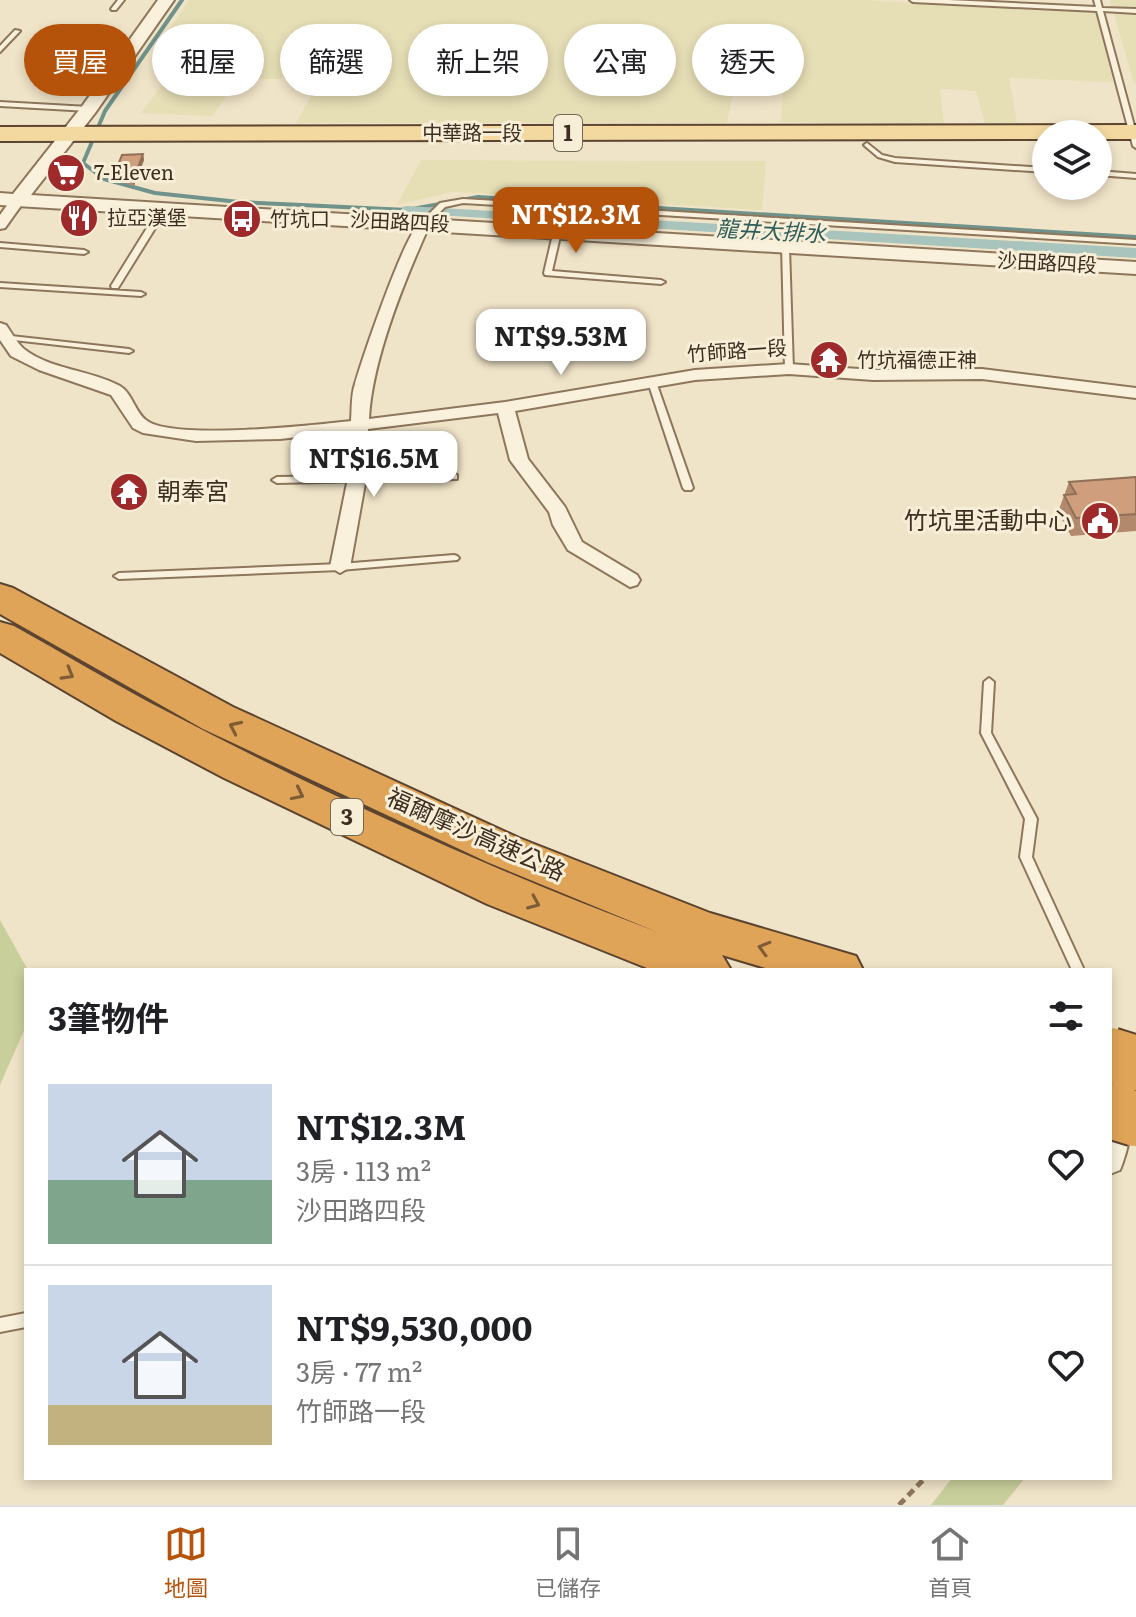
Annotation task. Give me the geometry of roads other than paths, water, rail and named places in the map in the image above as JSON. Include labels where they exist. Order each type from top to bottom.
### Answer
[{"type":"highway","name":"福爾摩沙高速公路","points":[[0,597],[218,718],[503,850],[702,930],[832,968]]},
{"type":"highway","name":"福爾摩沙高速公路","points":[[0,635],[173,734],[463,874],[618,939],[701,968]]},
{"type":"main road","name":"中華路一段","points":[[0,134],[64,140],[1032,145]]},
{"type":"main road","name":"中華路一段","points":[[0,147],[64,140],[1135,137]]},
{"type":"main road","points":[[1112,142],[1135,137]]},
{"type":"street","points":[[0,225],[9,199],[89,109],[166,0]]},
{"type":"street","name":"沙田路四段","points":[[9,199],[1136,268]]},
{"type":"street","points":[[340,567],[357,478],[362,387],[407,258],[423,224]]},
{"type":"street","name":"竹師路一段","points":[[5,342],[45,366],[117,391],[139,424],[149,429],[220,437],[361,425],[505,407],[695,375],[789,369],[873,375],[982,374],[1136,393]]},
{"type":"street","points":[[505,407],[519,460],[558,511],[562,525],[575,546],[630,580]]},
{"type":"street","points":[[1112,1151],[1126,1083]]},
{"type":"lane","points":[[114,9],[121,0]]},
{"type":"lane","points":[[913,0],[1136,11]]},
{"type":"lane","points":[[1097,0],[1135,137]]},
{"type":"lane","points":[[0,50],[17,31]]},
{"type":"lane","points":[[0,104],[89,109]]},
{"type":"lane","points":[[867,145],[880,156],[895,160],[1032,169]]},
{"type":"lane","points":[[1112,174],[1136,176]]},
{"type":"lane","points":[[423,224],[443,205],[463,201],[1136,242]]},
{"type":"lane","points":[[115,286],[163,209]]},
{"type":"lane","points":[[557,232],[548,273],[661,282]]},
{"type":"lane","points":[[0,245],[84,252]]},
{"type":"lane","points":[[785,247],[789,369]]},
{"type":"lane","points":[[0,285],[141,294]]},
{"type":"lane","points":[[5,342],[129,351]]},
{"type":"lane","points":[[652,382],[688,488]]},
{"type":"lane","points":[[277,480],[454,477]]},
{"type":"lane","points":[[119,576],[340,567],[454,558]]},
{"type":"lane","points":[[989,682],[986,733],[1031,819],[1026,857],[1077,968]]},
{"type":"lane","points":[[1112,1044],[1126,1083]]},
{"type":"lane","points":[[0,1325],[24,1320]]},
{"type":"waterway","points":[[182,0],[105,111],[83,163],[104,179],[155,193],[239,202],[407,210],[478,197],[1136,237]]},
{"type":"waterway","name":"龍井大排水","points":[[407,210],[1136,253]]},
{"type":"place","name":"7-Eleven","points":[[66,173]]},
{"type":"place","name":"拉亞漢堡","points":[[79,218]]},
{"type":"place","name":"竹坑口","points":[[242,219]]},
{"type":"place","name":"竹坑福德正神","points":[[829,360]]},
{"type":"place","name":"朝奉宮","points":[[129,492]]},
{"type":"place","name":"竹坑里活動中心","points":[[1100,521]]}]
